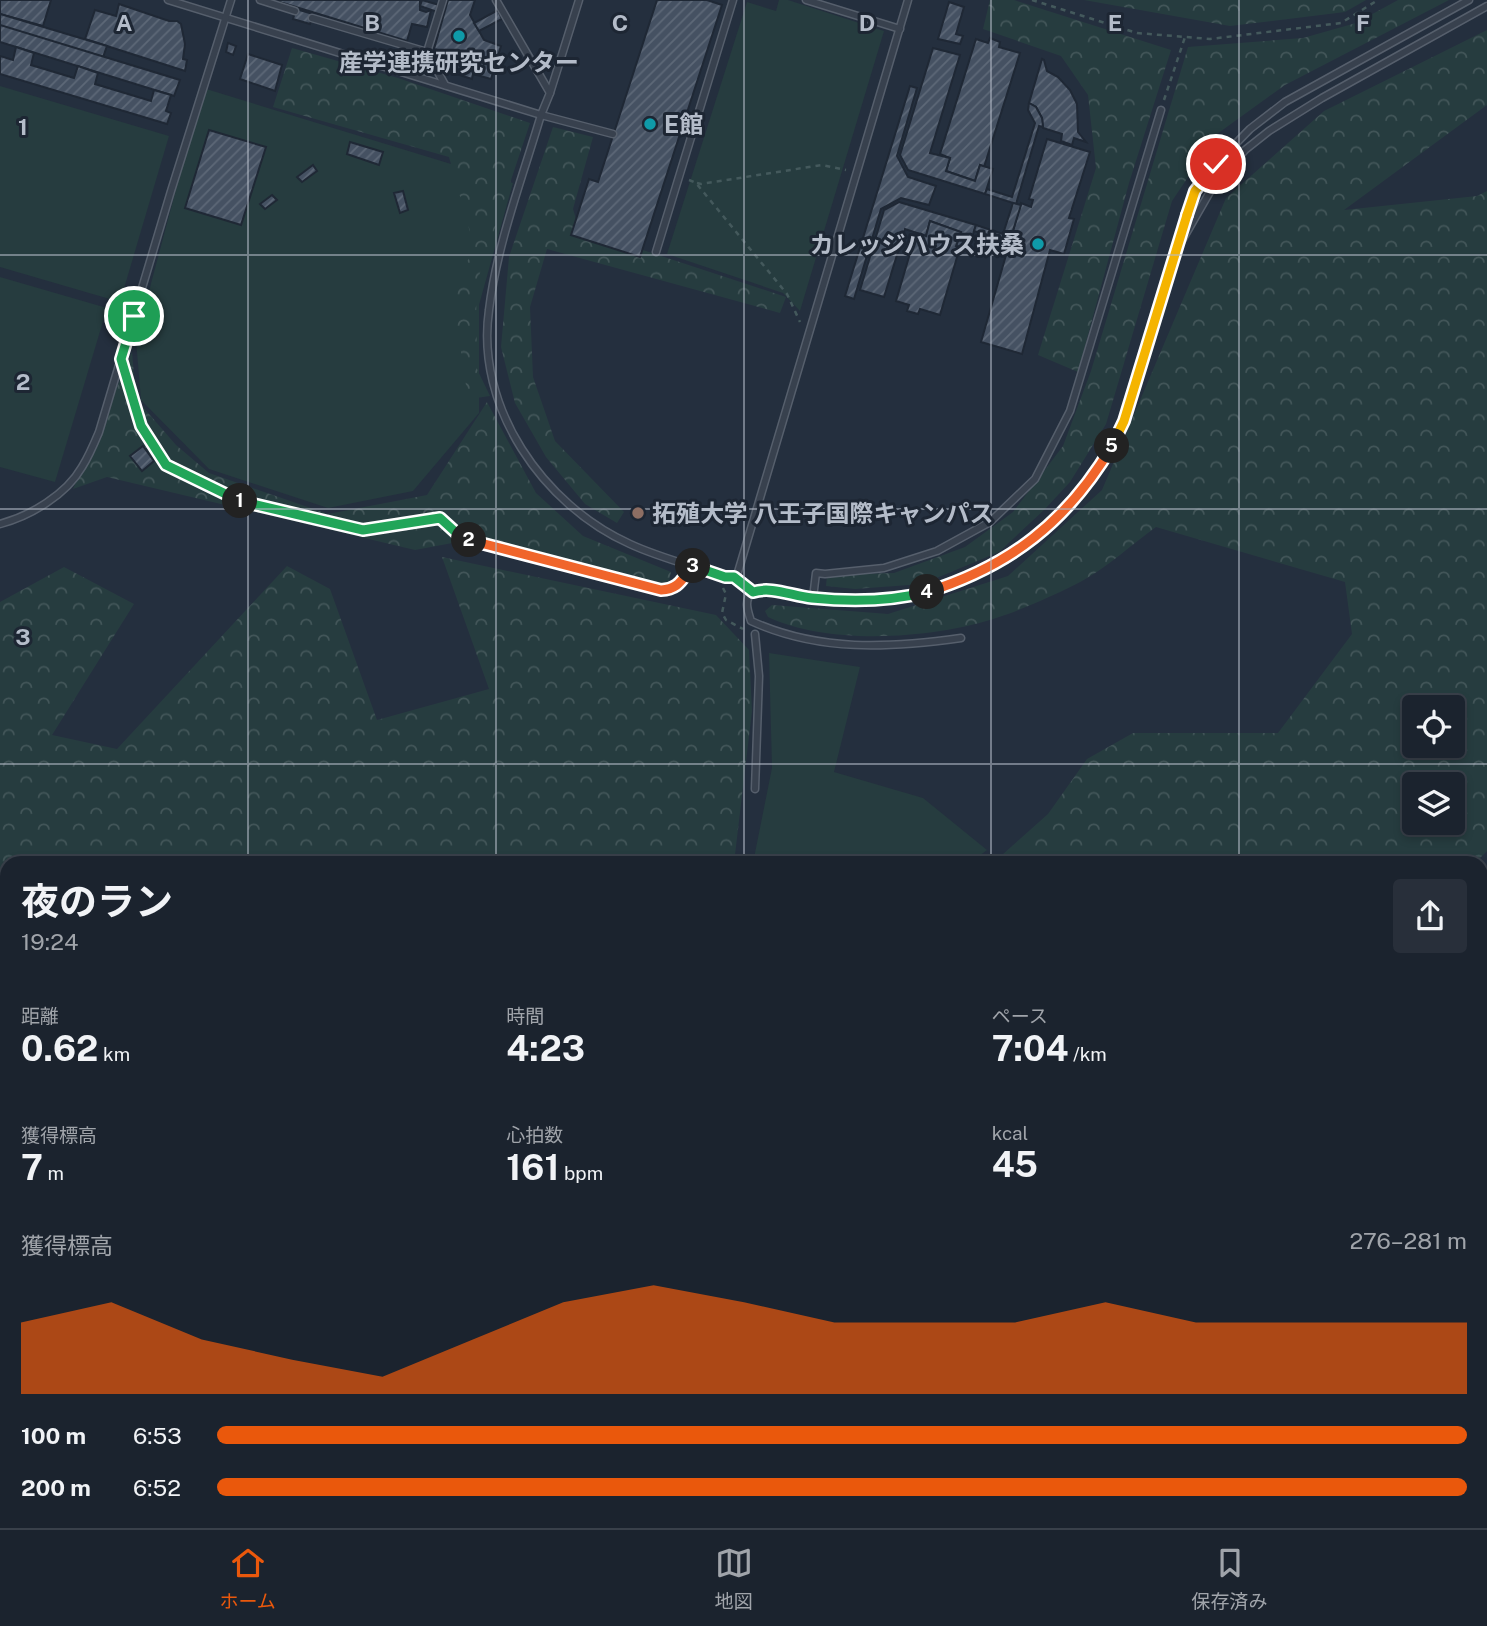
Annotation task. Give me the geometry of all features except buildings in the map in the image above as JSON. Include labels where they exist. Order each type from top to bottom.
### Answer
[{"type":"lane","points":[[168,0],[541,115],[613,134]]},
{"type":"lane","points":[[0,524],[24,517],[67,486],[81,469],[99,432],[231,0]]},
{"type":"lane","points":[[260,0],[295,11]]},
{"type":"lane","points":[[427,52],[443,0]]},
{"type":"lane","points":[[496,0],[550,93]]},
{"type":"lane","points":[[579,0],[541,115],[496,270],[488,312],[487,345],[492,377],[509,425],[532,464],[558,496],[580,515],[631,545],[725,577],[734,577],[753,592]]},
{"type":"lane","points":[[656,252],[733,0]]},
{"type":"lane","points":[[806,0],[900,29]]},
{"type":"lane","points":[[734,577],[738,572],[908,0]]},
{"type":"lane","points":[[961,638],[878,647],[817,642],[782,634],[751,621],[747,600],[753,592],[765,588],[813,598],[848,601],[883,600],[924,593],[952,584],[1007,558],[1032,541],[1077,498],[1097,471],[1124,421],[1195,191],[1216,164],[1250,129],[1285,102],[1469,0]]},
{"type":"lane","points":[[1176,251],[1203,201],[1245,150],[1269,131],[1322,98],[1487,6]]},
{"type":"lane","points":[[312,18],[427,52],[445,85]]},
{"type":"lane","points":[[813,598],[816,573],[884,568],[937,551],[990,522],[1035,480],[1070,411],[1161,110]]},
{"type":"lane","points":[[110,306],[134,316]]},
{"type":"lane","points":[[121,359],[141,426],[166,465],[238,500],[363,530],[440,518],[463,539],[661,590],[671,590],[681,584],[692,566]]},
{"type":"lane","points":[[755,634],[759,676],[755,789]]},
{"type":"path","points":[[1032,0],[1137,33],[1210,39],[1341,23],[1378,0]]},
{"type":"path","points":[[1161,110],[1185,37]]},
{"type":"path","points":[[679,176],[701,184],[822,164],[849,171]]},
{"type":"path","points":[[696,183],[787,294],[801,325]]},
{"type":"green space","points":[[779,0],[788,0],[884,31],[800,311],[783,293],[667,254],[747,2],[776,11]]},
{"type":"green space","points":[[990,0],[1014,0],[1171,50],[1129,183],[1078,372],[1038,355],[1096,168],[1088,95],[1061,56],[983,29]]},
{"type":"green space","points":[[1084,0],[1366,0],[1345,12],[1230,26]]},
{"type":"green space","points":[[1398,0],[1449,0],[1285,85],[1217,134],[1172,201],[1106,424],[1070,482],[1045,509],[999,552],[922,584],[855,589],[826,586],[827,575],[894,573],[965,547],[1013,512],[1063,446],[1091,371],[1188,47],[1303,38],[1356,23]]},
{"type":"green space","points":[[1487,30],[1487,105],[1344,210],[1477,196],[1487,191],[1487,851],[1482,856],[1001,856],[1048,814],[1087,759],[1133,733],[1278,733],[1352,634],[1345,582],[1156,527],[1082,581],[1019,610],[973,625],[914,634],[851,636],[793,626],[768,617],[765,611],[772,605],[888,614],[1008,576],[1102,490],[1226,198],[1324,111]]},
{"type":"green space","points":[[292,48],[398,78],[530,123],[476,285],[477,369],[490,396],[468,399],[451,284],[475,250],[449,157],[273,107]]},
{"type":"green space","points":[[0,86],[169,136],[120,302],[0,267]]},
{"type":"green space","points":[[203,88],[513,183],[479,305],[479,413],[413,491],[328,508],[209,469],[141,400],[136,340]]},
{"type":"green space","points":[[553,127],[593,137],[573,209],[579,229],[786,297],[780,313],[547,249],[530,307],[533,377],[555,441],[624,512],[617,523],[585,504],[546,457],[515,403],[501,347],[509,257]]},
{"type":"green space","points":[[0,277],[107,308],[55,482],[0,467]]},
{"type":"green space","points":[[132,352],[136,399],[176,445],[209,473],[328,514],[427,495],[487,402],[536,493],[583,536],[671,572],[666,595],[479,538],[415,550],[107,477],[73,489]]},
{"type":"green space","points":[[442,557],[716,615],[749,650],[752,711],[735,856],[0,856],[0,602],[64,567],[134,604],[52,735],[117,749],[287,566],[330,589],[377,720],[489,689]]},
{"type":"green space","points":[[769,653],[860,667],[834,772],[923,798],[987,850],[979,856],[754,856],[772,768]]},
{"type":"place","name":"産学連携研究センター","points":[[459,36]]},
{"type":"place","name":"E館","points":[[650,124]]},
{"type":"place","name":"カレッジハウス扶桑","points":[[1038,244]]},
{"type":"place","name":"拓殖大学 八王子国際キャンパス","points":[[638,513]]},
{"type":"route","points":[[134,316],[121,359],[141,426],[166,465],[238,500],[363,530],[440,518],[463,539],[661,590],[671,590],[681,584],[692,566],[725,577],[734,577],[753,592],[765,588],[802,597],[848,601],[883,600],[924,593],[979,573],[1032,541],[1077,498],[1097,471],[1124,421],[1195,191],[1216,164]]}]
